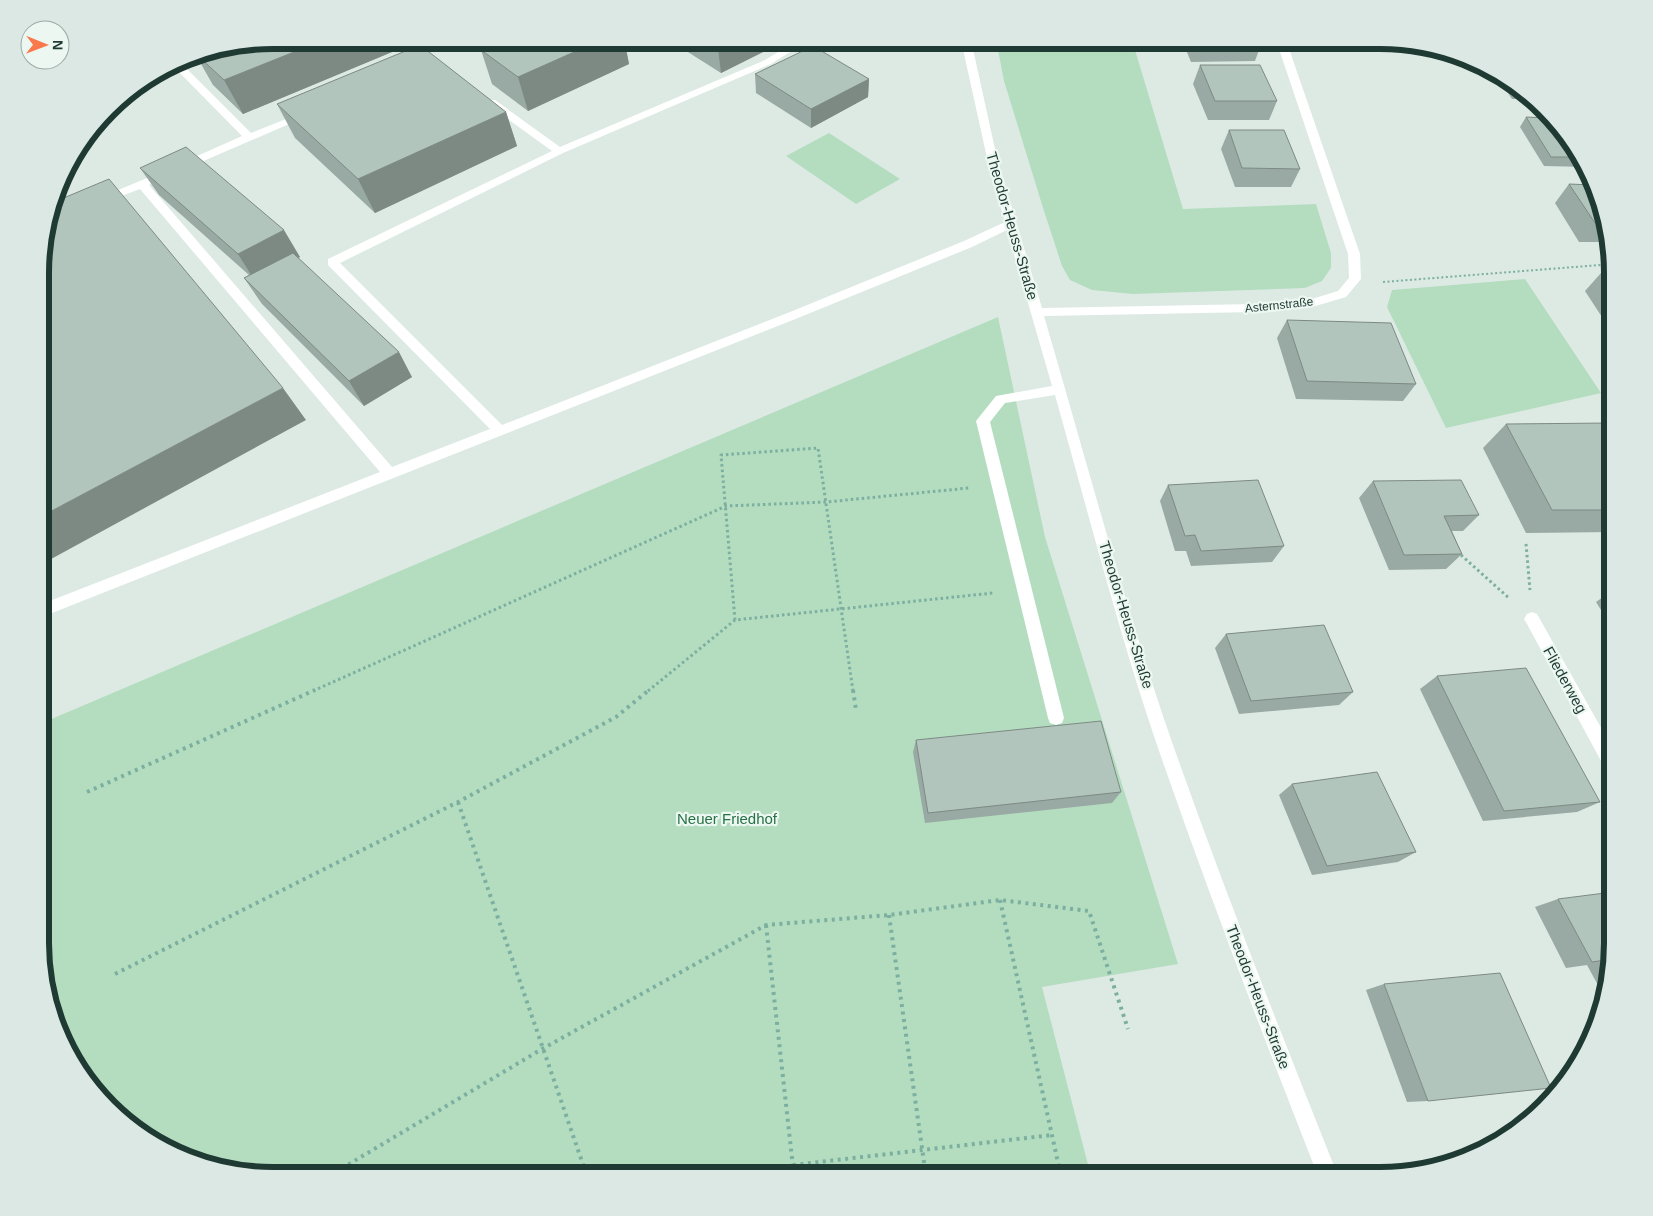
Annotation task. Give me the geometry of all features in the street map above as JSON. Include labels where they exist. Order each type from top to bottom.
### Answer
[{"type":"street","points":[[500,431],[332,262],[559,151],[711,88],[768,62],[790,49]]},
{"type":"street","name":"Theodor-Heuss-Straße","points":[[968,49],[992,158],[1012,223],[1035,312],[1165,744],[1247,971],[1324,1167]]},
{"type":"street","points":[[1285,49],[1354,254],[1355,279]]},
{"type":"street","points":[[182,68],[249,137]]},
{"type":"street","points":[[482,95],[559,151]]},
{"type":"street","points":[[91,204],[311,112]]},
{"type":"street","points":[[142,184],[391,475]]},
{"type":"street","points":[[49,608],[391,475],[830,300],[968,244],[1012,223]]},
{"type":"street","name":"Asternstraße","points":[[1035,312],[1256,308],[1312,303],[1342,294],[1355,279]]},
{"type":"street","points":[[1056,718],[983,421],[1001,399],[1058,390]]},
{"type":"street","name":"Fliederweg","points":[[1532,619],[1604,751]]},
{"type":"path","points":[[1355,279],[1392,283],[1604,265]]},
{"type":"path","points":[[735,620],[721,455],[818,448],[856,710]]},
{"type":"path","points":[[86,792],[726,506],[826,502],[999,486]]},
{"type":"path","points":[[1526,544],[1532,619]]},
{"type":"path","points":[[1461,555],[1532,619]]},
{"type":"path","points":[[114,974],[458,802],[616,717],[735,620],[1024,590]]},
{"type":"path","points":[[458,802],[584,1167]]},
{"type":"path","points":[[343,1167],[542,1049],[766,925],[889,914],[1000,900],[1089,911],[1128,1029]]},
{"type":"path","points":[[1000,900],[1059,1167]]},
{"type":"path","points":[[889,914],[925,1167]]},
{"type":"path","points":[[766,925],[792,1165],[1052,1135]]},
{"type":"green space","points":[[998,49],[1135,49],[1183,209],[1316,204],[1331,253],[1331,268],[1322,281],[1305,288],[1133,294],[1092,290],[1070,280],[1062,266],[1004,81]]},
{"type":"green space","points":[[829,133],[900,179],[856,204],[786,156]]},
{"type":"green space","points":[[1525,279],[1601,393],[1446,428],[1387,307],[1392,290]]},
{"type":"green space","name":"Neuer Friedhof","points":[[998,317],[1045,537],[1178,964],[1042,987],[1089,1167],[258,1167],[215,1160],[174,1144],[148,1130],[125,1112],[104,1091],[86,1068],[66,1029],[56,1001],[49,958],[49,720]]},
{"type":"building","points":[[258,49],[302,49],[224,80],[203,60],[229,53]]},
{"type":"building","points":[[410,49],[425,49],[506,112],[358,179],[277,104]]},
{"type":"building","points":[[483,49],[581,49],[518,77],[481,50]]},
{"type":"building","points":[[807,49],[818,49],[869,79],[811,109],[755,74]]},
{"type":"building","points":[[1200,65],[1260,65],[1277,101],[1215,101]]},
{"type":"building","points":[[1526,117],[1542,118],[1567,148],[1572,157],[1551,157]]},
{"type":"building","points":[[1229,130],[1284,130],[1300,169],[1242,168]]},
{"type":"building","points":[[186,147],[284,230],[238,254],[140,168]]},
{"type":"building","points":[[109,179],[283,388],[49,512],[49,258],[56,215],[62,199]]},
{"type":"building","points":[[1569,184],[1586,185],[1597,215],[1599,223],[1595,223]]},
{"type":"building","points":[[293,253],[399,352],[349,381],[244,278]]},
{"type":"building","points":[[1287,320],[1391,323],[1416,384],[1307,381]]},
{"type":"building","points":[[1604,423],[1604,510],[1552,510],[1506,424]]},
{"type":"building","points":[[1258,480],[1284,546],[1201,551],[1195,535],[1185,536],[1168,485]]},
{"type":"building","points":[[1461,480],[1479,515],[1444,516],[1462,554],[1404,555],[1373,481]]},
{"type":"building","points":[[1324,625],[1353,692],[1251,701],[1226,634]]},
{"type":"building","points":[[1526,668],[1600,802],[1504,811],[1437,676]]},
{"type":"building","points":[[1101,721],[1121,792],[928,813],[916,740]]},
{"type":"building","points":[[1377,772],[1416,852],[1327,866],[1292,784]]},
{"type":"building","points":[[1604,893],[1604,960],[1592,962],[1558,899]]},
{"type":"building","points":[[1500,973],[1551,1088],[1428,1101],[1384,984]]}]
